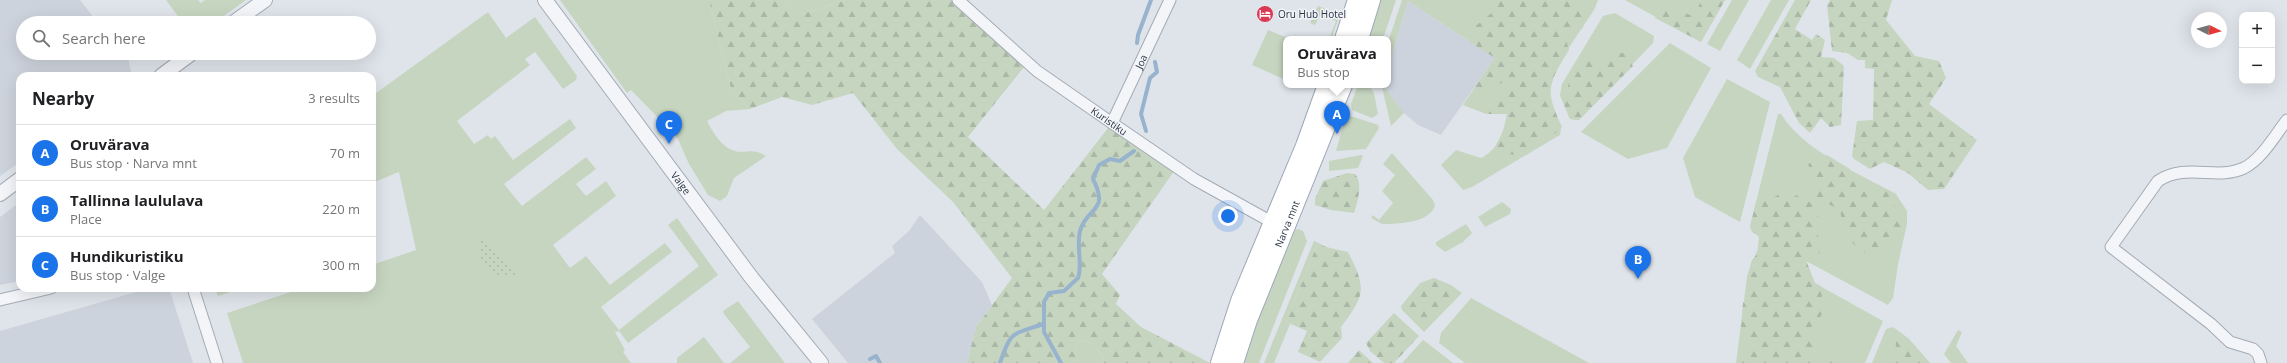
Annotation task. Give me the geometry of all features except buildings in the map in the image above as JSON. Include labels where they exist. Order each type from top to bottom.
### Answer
[{"type":"main road","points":[[1345,36],[1357,0]]},
{"type":"main road","points":[[1360,36],[1371,0]]},
{"type":"main road","name":"Narva mnt","points":[[1234,363],[1326,88]]},
{"type":"main road","name":"Narva mnt","points":[[1220,363],[1240,301],[1280,226],[1343,88]]},
{"type":"street","points":[[243,16],[265,0]]},
{"type":"street","name":"Valge","points":[[545,0],[747,271],[822,363]]},
{"type":"street","name":"Kuristiku","points":[[958,0],[1037,71],[1194,179],[1280,226]]},
{"type":"street","name":"Joa","points":[[1112,123],[1170,0]]},
{"type":"street","points":[[166,72],[183,60]]},
{"type":"street","points":[[2261,363],[2258,354],[2253,349],[2230,342],[2211,324],[2111,247],[2158,181],[2169,175],[2184,171],[2229,172],[2244,168],[2254,162],[2287,120]]},
{"type":"street","points":[[0,194],[16,182]]},
{"type":"street","points":[[0,300],[34,292]]},
{"type":"street","points":[[194,292],[217,363]]},
{"type":"shaded area","points":[[0,0],[80,0],[93,16],[16,16],[16,60],[129,60],[131,72],[16,72],[16,165],[0,176]]},
{"type":"shaded area","points":[[1408,1],[1495,58],[1441,135],[1418,125],[1404,113],[1385,88],[1391,88],[1391,58]]},
{"type":"shaded area","points":[[16,205],[16,282],[0,285],[0,217]]},
{"type":"shaded area","points":[[920,215],[982,282],[992,305],[976,327],[967,363],[848,363],[812,319],[895,253],[892,246],[909,231]]},
{"type":"shaded area","points":[[136,292],[170,292],[193,363],[0,363],[0,331]]},
{"type":"green space","points":[[166,0],[198,0],[201,3],[205,0],[246,0],[224,16],[178,16]]},
{"type":"green space","points":[[560,0],[709,0],[731,89],[750,109],[726,111],[707,121],[718,139],[730,149],[739,152],[753,151],[766,156],[734,178],[727,196],[720,201],[708,195],[689,164],[677,137],[631,90],[627,93]]},
{"type":"green space","points":[[709,0],[787,0],[802,14],[845,0],[958,0],[1028,62],[968,137],[1044,210],[1112,123],[1177,167],[1102,274],[1120,295],[1116,304],[1141,327],[1210,363],[1104,363],[1101,354],[1092,344],[1088,341],[1079,340],[1073,350],[1076,351],[1078,363],[967,363],[976,327],[1012,278],[953,202],[897,149],[853,93],[812,105],[782,97],[750,109],[731,89]]},
{"type":"green space","points":[[787,0],[845,0],[802,14]]},
{"type":"green space","points":[[1379,0],[1396,0],[1384,36],[1368,36]]},
{"type":"green space","points":[[1402,0],[1598,0],[1595,8],[1566,52],[1554,77],[1550,100],[1559,121],[1561,130],[1560,135],[1472,187],[1463,190],[1441,165],[1456,150],[1481,158],[1492,150],[1499,140],[1507,114],[1486,114],[1463,105],[1495,58],[1408,1],[1391,58],[1390,36]]},
{"type":"green space","points":[[1482,0],[1584,0],[1583,28],[1566,40],[1569,50],[1553,79],[1551,87],[1553,104],[1562,127],[1551,137],[1519,155],[1492,153],[1504,129],[1507,114],[1486,114],[1514,86],[1507,82],[1473,90],[1495,58],[1471,43],[1472,29],[1494,11]]},
{"type":"green space","points":[[1625,0],[1725,0],[1701,42]]},
{"type":"green space","points":[[1701,0],[1725,0],[1701,42],[1655,18],[1664,4],[1695,17]]},
{"type":"green space","points":[[1732,0],[1749,0],[1720,51],[1707,44]]},
{"type":"green space","points":[[1771,0],[1789,0],[1750,69],[1737,60]]},
{"type":"green space","points":[[1795,0],[1811,0],[1795,29],[1812,40],[1816,34],[1825,40],[1821,57],[1834,58],[1844,66],[1841,125],[1830,127],[1821,118],[1810,133],[1799,123],[1780,87],[1758,77],[1755,71]]},
{"type":"green space","points":[[1830,0],[1892,0],[1886,20],[1915,56],[1939,61],[1946,78],[1929,104],[1977,140],[1944,189],[1928,190],[1908,173],[1884,162],[1870,169],[1854,159],[1852,156],[1857,121],[1873,120],[1874,69],[1865,68],[1865,60],[1858,60],[1847,53],[1832,51],[1827,5]]},
{"type":"green space","points":[[1318,6],[1340,15],[1332,36],[1330,36],[1336,21],[1320,15],[1315,25],[1310,23]]},
{"type":"green space","points":[[488,12],[506,38],[535,17],[577,76],[576,80],[563,89],[535,52],[525,59],[530,65],[457,121],[474,144],[488,135],[491,139],[495,136],[513,160],[570,119],[576,128],[504,184],[522,206],[586,157],[596,169],[576,184],[586,196],[606,181],[616,196],[553,245],[570,268],[586,256],[610,285],[665,243],[672,252],[601,307],[619,330],[699,266],[668,225],[677,218],[718,275],[628,343],[619,331],[615,332],[625,350],[623,352],[631,363],[243,363],[227,313],[291,292],[376,292],[376,264],[416,250],[399,172],[376,181],[376,93]]},
{"type":"green space","points":[[1615,13],[1654,36],[1653,43],[1579,120],[1570,119],[1560,95],[1562,84],[1603,16]]},
{"type":"green space","points":[[1268,30],[1283,36],[1283,79],[1252,65]]},
{"type":"green space","points":[[1670,43],[1711,68],[1667,148],[1628,159],[1581,132]]},
{"type":"green space","points":[[1611,52],[1625,53],[1633,66],[1579,120],[1570,119],[1560,95],[1568,89],[1569,77],[1585,57],[1604,59]]},
{"type":"green space","points":[[1727,79],[1770,102],[1740,222],[1695,197],[1683,158]]},
{"type":"green space","points":[[1357,88],[1371,88],[1374,93],[1378,114],[1372,118],[1352,110],[1351,104]]},
{"type":"green space","points":[[1382,88],[1385,88],[1404,113],[1391,126]]},
{"type":"green space","points":[[1778,114],[1781,114],[1803,139],[1817,150],[1896,194],[1907,211],[1907,224],[1898,264],[1893,298],[1888,305],[1752,232],[1750,226]]},
{"type":"green space","points":[[1351,116],[1378,125],[1379,128],[1366,149],[1336,151],[1345,120]]},
{"type":"green space","points":[[1392,153],[1433,200],[1435,205],[1427,216],[1413,221],[1396,224],[1382,224],[1371,218],[1373,215],[1379,220],[1393,203],[1382,191],[1395,175],[1383,164]]},
{"type":"green space","points":[[1361,155],[1363,156],[1358,168],[1329,171],[1329,161]]},
{"type":"green space","points":[[1827,155],[1850,169],[1858,191],[1886,189],[1896,194],[1894,211],[1903,224],[1889,247],[1875,260],[1860,250],[1850,240],[1844,228],[1840,210],[1813,196],[1814,177],[1808,164]]},
{"type":"green space","points":[[1347,173],[1355,174],[1359,182],[1358,198],[1354,213],[1331,210],[1315,205],[1315,199],[1323,181]]},
{"type":"green space","points":[[1787,191],[1818,206],[1817,227],[1820,253],[1806,260],[1815,283],[1821,286],[1823,310],[1814,334],[1814,357],[1832,361],[1833,363],[1740,363],[1747,357],[1749,342],[1741,326],[1743,303],[1752,294],[1747,277],[1752,260],[1757,254],[1759,237],[1750,228],[1756,201],[1765,201]]},
{"type":"green space","points":[[1502,202],[1511,209],[1510,214],[1485,227],[1478,217]]},
{"type":"green space","points":[[1466,224],[1472,233],[1463,242],[1445,252],[1436,245],[1436,242]]},
{"type":"green space","points":[[1298,229],[1303,231],[1307,241],[1259,363],[1244,363],[1256,325],[1295,230]]},
{"type":"green space","points":[[481,234],[522,275],[498,276],[479,256]]},
{"type":"green space","points":[[1314,241],[1331,249],[1317,245],[1286,322],[1290,324],[1274,363],[1264,363]]},
{"type":"green space","points":[[1317,245],[1348,252],[1358,275],[1361,291],[1355,307],[1341,327],[1342,338],[1320,362],[1298,352],[1307,331],[1286,322]]},
{"type":"green space","points":[[1757,251],[1883,321],[1865,363],[1736,363],[1747,277]]},
{"type":"green space","points":[[1434,278],[1451,285],[1462,293],[1424,332],[1402,310],[1401,306],[1420,283]]},
{"type":"green space","points":[[216,292],[230,292],[218,296]]},
{"type":"green space","points":[[1471,298],[1589,363],[1465,363],[1439,343],[1441,333]]},
{"type":"green space","points":[[738,301],[785,363],[730,363],[750,347],[723,311]]},
{"type":"green space","points":[[1394,313],[1419,336],[1394,363],[1384,363],[1370,351],[1366,343]]},
{"type":"green space","points":[[1893,327],[1908,338],[1930,363],[1872,363],[1886,329]]},
{"type":"green space","points":[[1958,330],[1962,332],[1956,346],[1968,363],[1951,363],[1944,354]]},
{"type":"green space","points":[[704,337],[724,363],[677,363],[677,358]]},
{"type":"green space","points":[[1908,338],[1930,363],[1895,363],[1896,342]]},
{"type":"green space","points":[[1079,340],[1088,341],[1092,344],[1101,354],[1104,363],[1078,363],[1076,351],[1072,351]]},
{"type":"green space","points":[[1423,340],[1426,342],[1453,363],[1402,363]]},
{"type":"green space","points":[[1359,350],[1373,363],[1348,363]]},
{"type":"waterway","points":[[1137,43],[1138,35],[1151,0]]},
{"type":"waterway","points":[[1146,131],[1141,114],[1150,78],[1157,72],[1155,62]]},
{"type":"waterway","points":[[1061,363],[1044,332],[1044,302],[1049,293],[1064,291],[1078,278],[1080,267],[1080,231],[1083,223],[1098,204],[1098,190],[1093,179],[1099,165],[1110,159],[1120,161],[1134,151]]},
{"type":"waterway","points":[[1000,363],[1007,345],[1014,335],[1043,324]]},
{"type":"waterway","points":[[870,359],[876,356],[880,363]]},
{"type":"place","name":"Oru Hub Hotel","points":[[1265,14]]},
{"type":"place","name":"Oruvärava","points":[[1337,134]]},
{"type":"place","name":"Hundikuristiku","points":[[669,144]]},
{"type":"place","name":"Tallinna laululava","points":[[1638,279]]}]
